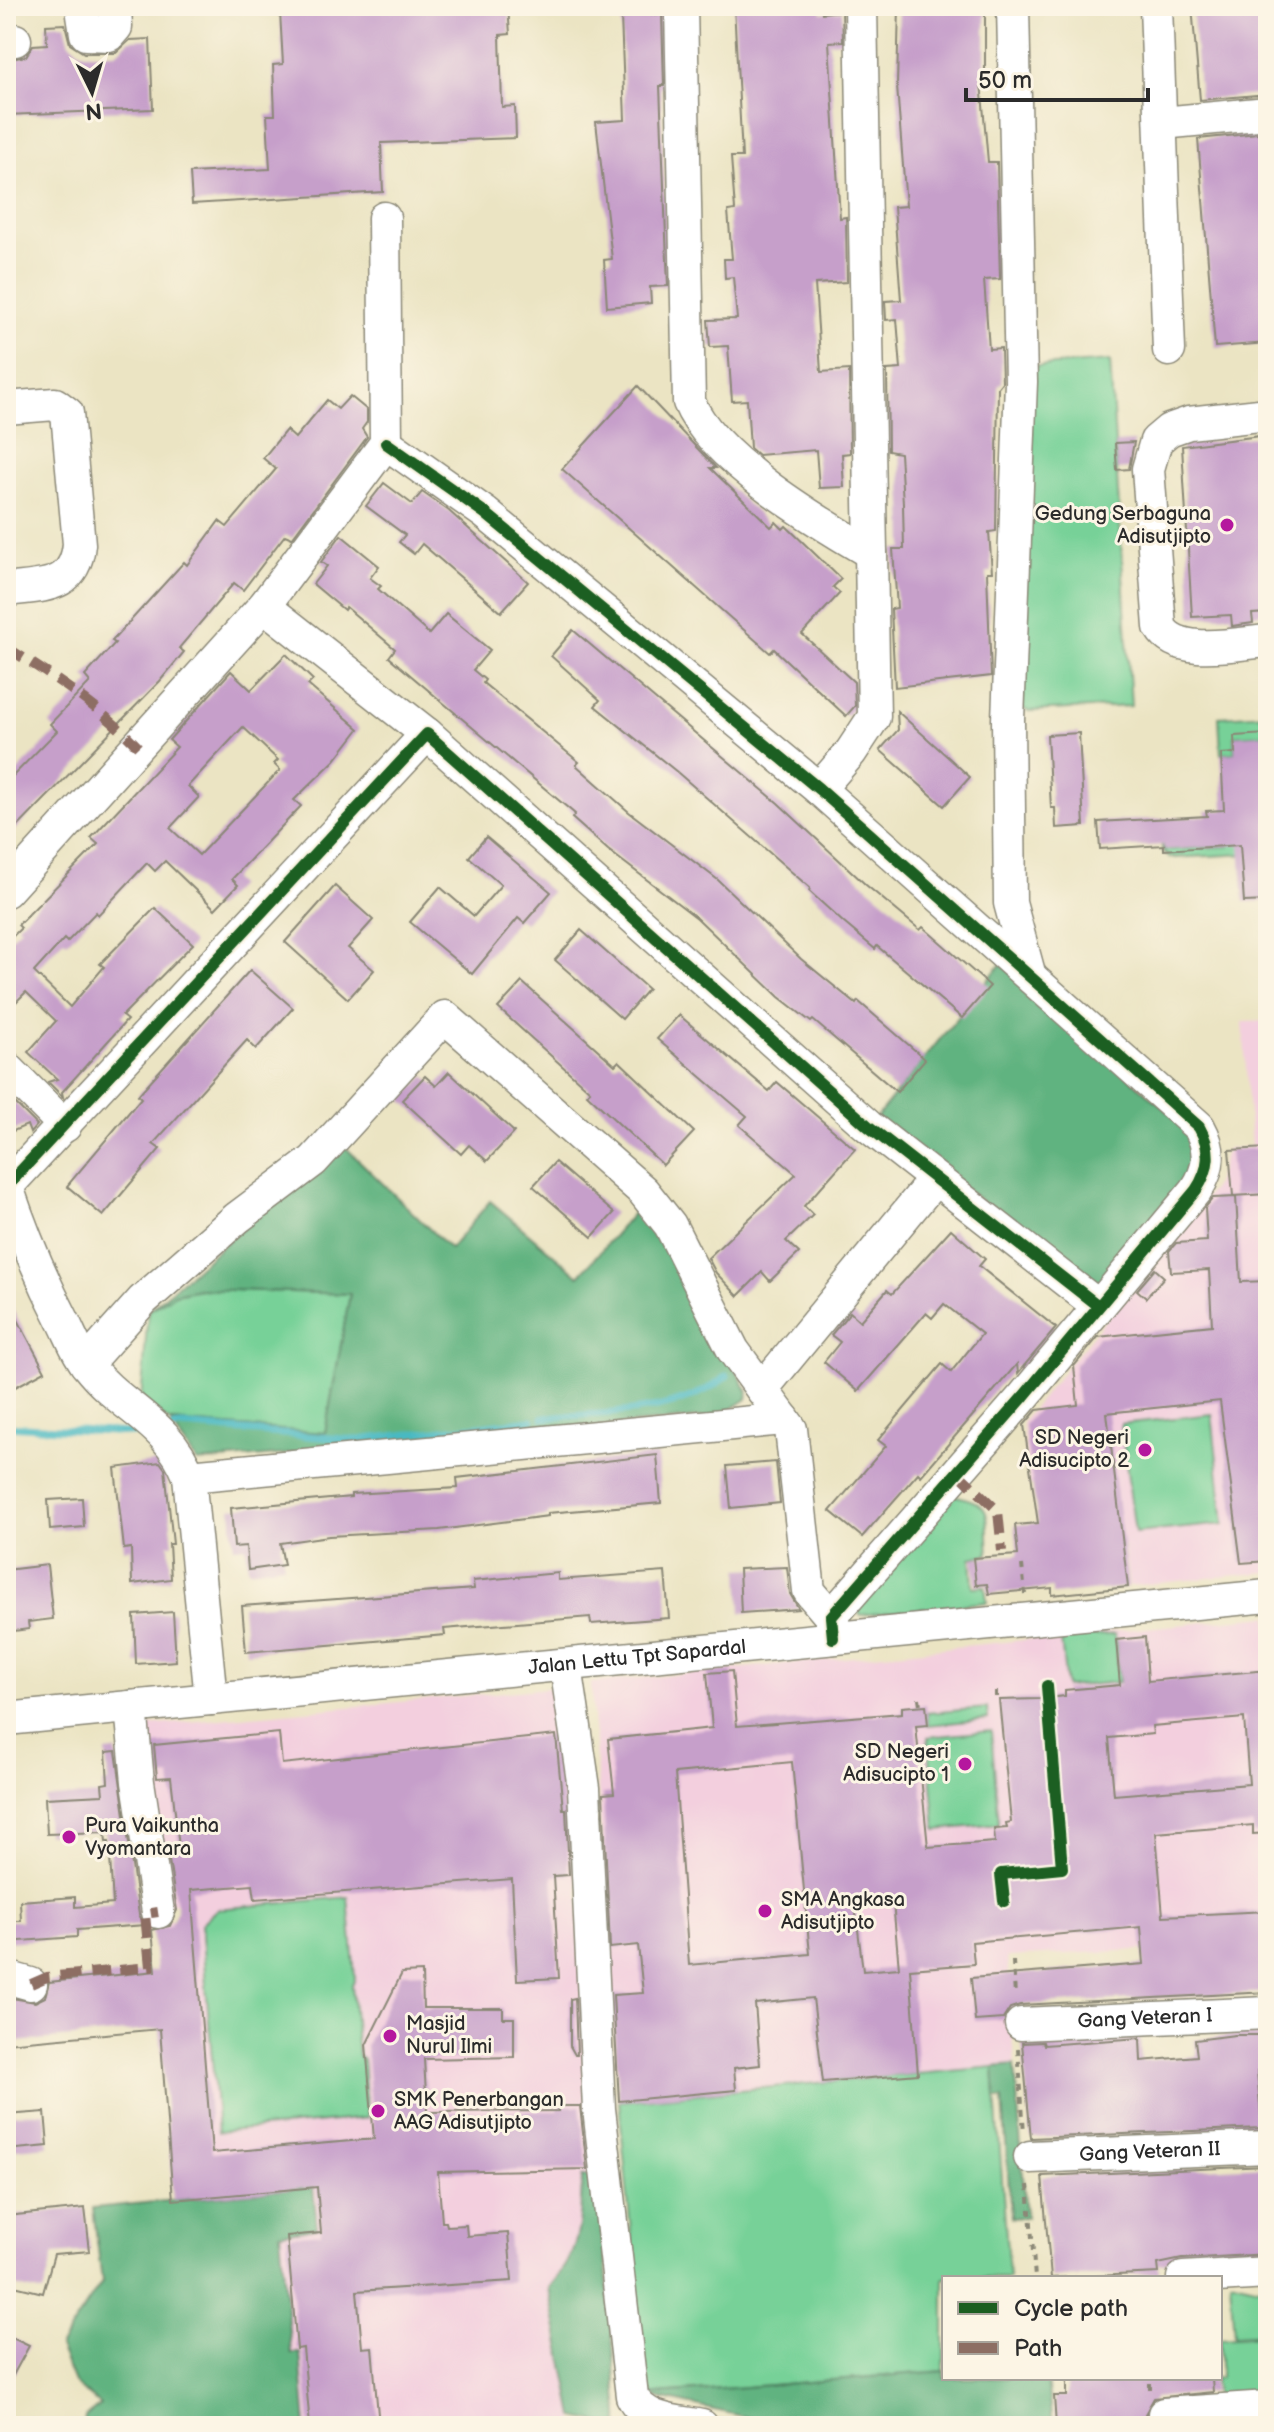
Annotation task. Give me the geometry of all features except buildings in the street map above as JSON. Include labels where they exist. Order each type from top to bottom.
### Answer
[{"type":"street","points":[[83,15],[86,34],[109,35],[116,27],[115,6]]},
{"type":"street","points":[[681,6],[689,402],[696,421],[783,498],[871,553]]},
{"type":"street","points":[[819,789],[851,752],[874,717],[861,6]]},
{"type":"street","points":[[1013,6],[1021,382],[1008,720],[1010,903],[1029,973]]},
{"type":"street","points":[[1156,6],[1169,350]]},
{"type":"street","points":[[1162,123],[1268,113]]},
{"type":"street","points":[[6,891],[264,606],[386,443],[384,218]]},
{"type":"street","points":[[6,408],[55,404],[67,413],[79,544],[77,563],[66,577],[55,584],[6,590]]},
{"type":"street","points":[[1268,430],[1268,414],[1189,423],[1169,430],[1156,441],[1148,469],[1160,627],[1164,634],[1188,645],[1268,641]]},
{"type":"street","points":[[86,1364],[143,1300],[237,1218],[313,1161],[445,1017],[657,1206],[670,1225],[733,1350],[784,1419],[795,1439],[809,1591],[832,1627],[1097,1305],[1196,1190],[1209,1159],[1207,1142],[1199,1127],[1029,973],[984,939],[819,789],[485,513],[386,443]]},
{"type":"street","points":[[264,606],[427,734],[868,1126],[1097,1305]]},
{"type":"street","points":[[211,1699],[189,1476],[182,1457],[163,1431],[116,1396],[86,1364],[34,1264],[7,1187],[427,734]]},
{"type":"street","points":[[6,1067],[65,1126]]},
{"type":"street","points":[[762,1389],[935,1179]]},
{"type":"street","points":[[189,1476],[784,1419]]},
{"type":"street","name":"Jalan Lettu Tpt Sapardal","points":[[6,1719],[566,1666],[832,1627],[1268,1596]]},
{"type":"street","points":[[566,1666],[584,1788],[599,2109],[632,2396],[637,2408],[647,2415],[702,2426]]},
{"type":"street","points":[[131,1707],[138,1782],[158,1912]]},
{"type":"street","name":"Gang Veteran I","points":[[1018,2021],[1268,2013]]},
{"type":"street","name":"Gang Veteran II","points":[[1028,2157],[1268,2147]]},
{"type":"street","points":[[1217,2276],[1268,2273]]},
{"type":"street","points":[[1157,2405],[1268,2407]]},
{"type":"path","points":[[1022,1565],[1025,1601]]},
{"type":"path","points":[[996,1691],[996,1700]]},
{"type":"path","points":[[919,1698],[920,1705]]},
{"type":"path","points":[[1013,1961],[1035,2276]]},
{"type":"path","points":[[1151,2380],[1157,2405]]},
{"type":"shaded area","name":"SD Negeri Adisucipto 2","points":[[1268,1021],[1268,1572],[1129,1586],[1124,1545],[1044,1553],[1038,1498],[1034,1498],[1033,1485],[1029,1485],[1022,1422],[1214,1187],[1227,1149],[1251,1147],[1243,1022]]},
{"type":"shaded area","points":[[1268,1616],[1268,1943],[1007,1957],[1015,2065],[619,2101],[591,1683]]},
{"type":"shaded area","name":"SMK Penerbangan AAG Adisutjipto","points":[[549,1688],[561,1711],[572,1778],[595,2166],[574,2426],[306,2426],[300,2353],[291,2354],[280,2232],[173,2200],[152,1923],[191,1919],[190,1902],[168,1904],[147,1726]]},
{"type":"green space","points":[[1110,361],[1131,706],[1029,711],[1023,709],[1013,368]]},
{"type":"green space","points":[[1268,714],[1268,734],[1234,736],[1235,753],[1221,754],[1219,717]]},
{"type":"green space","points":[[1226,794],[1268,853],[1170,858],[1162,851],[1162,845],[1164,850],[1229,846]]},
{"type":"green space","points":[[1001,964],[1189,1130],[1198,1162],[1103,1282],[1093,1287],[875,1119]]},
{"type":"green space","points":[[340,1142],[450,1249],[490,1201],[579,1276],[642,1203],[748,1392],[747,1399],[721,1416],[197,1462],[170,1422],[325,1433],[350,1294],[199,1289],[175,1294],[148,1311]]},
{"type":"green space","points":[[199,1289],[350,1294],[325,1433],[170,1422],[141,1402],[148,1311],[175,1294]]},
{"type":"green space","points":[[1212,1414],[1224,1524],[1135,1533],[1121,1424]]},
{"type":"green space","points":[[953,1495],[977,1503],[986,1513],[989,1554],[971,1558],[973,1587],[985,1586],[987,1602],[861,1615],[857,1610]]},
{"type":"green space","points":[[1115,1634],[1119,1682],[1066,1687],[1061,1639]]},
{"type":"green space","points":[[987,1708],[988,1719],[928,1725],[927,1713]]},
{"type":"green space","points":[[991,1731],[999,1824],[936,1830],[928,1737]]},
{"type":"green space","points":[[348,1897],[358,2056],[363,2060],[367,2118],[218,2132],[201,1924],[217,1909]]},
{"type":"green space","points":[[1015,2065],[1026,2217],[1011,2218],[1003,2099],[996,2099],[994,2067]]},
{"type":"green space","points":[[994,2067],[1009,2276],[942,2276],[942,2371],[646,2395],[619,2101]]},
{"type":"green space","points":[[598,2175],[620,2426],[574,2417],[549,2288],[568,2261],[577,2235],[582,2176]]},
{"type":"green space","points":[[313,2187],[317,2228],[280,2233],[291,2353],[300,2353],[306,2426],[84,2426],[85,2417],[100,2405],[74,2383],[59,2347],[102,2282],[93,2208]]},
{"type":"green space","points":[[1230,2280],[1268,2289],[1268,2334],[1234,2336]]},
{"type":"green space","points":[[1268,2336],[1268,2393],[1216,2397],[1214,2380],[1222,2380],[1222,2339]]},
{"type":"green space","points":[[942,2371],[942,2380],[1047,2380],[1052,2426],[787,2426],[646,2395]]},
{"type":"waterway","points":[[543,1418],[663,1406],[707,1389],[727,1376]]},
{"type":"waterway","points":[[172,1429],[181,1426],[357,1440],[532,1420]]},
{"type":"waterway","points":[[6,1426],[148,1434]]},
{"type":"marked path","points":[[6,647],[92,705],[138,747]]},
{"type":"marked path","points":[[957,1472],[998,1511],[1002,1551]]},
{"type":"marked path","points":[[31,1984],[47,1977],[150,1967],[145,1914],[158,1912]]},
{"type":"cycle path","points":[[386,443],[485,513],[819,789],[1199,1127],[1203,1135],[1207,1167],[1196,1190],[1024,1396],[831,1617],[833,1638]]},
{"type":"cycle path","points":[[6,1187],[427,734],[868,1126],[1097,1305]]},
{"type":"cycle path","points":[[1004,1901],[1001,1874],[1062,1868],[1047,1686]]},
{"type":"place","name":"Gedung Serbaguna Adisutjipto","points":[[1227,525]]},
{"type":"place","name":"SD Negeri Adisucipto 2","points":[[1145,1450]]},
{"type":"place","name":"SD Negeri Adisucipto 1","points":[[965,1764]]},
{"type":"place","name":"Pura Vaikuntha Vyomantara","points":[[69,1837]]},
{"type":"place","name":"SMA Angkasa Adisutjipto","points":[[765,1911]]},
{"type":"place","name":"Masjid Nurul Ilmi","points":[[390,2036]]},
{"type":"place","name":"SMK Penerbangan AAG Adisutjipto","points":[[378,2111]]}]
